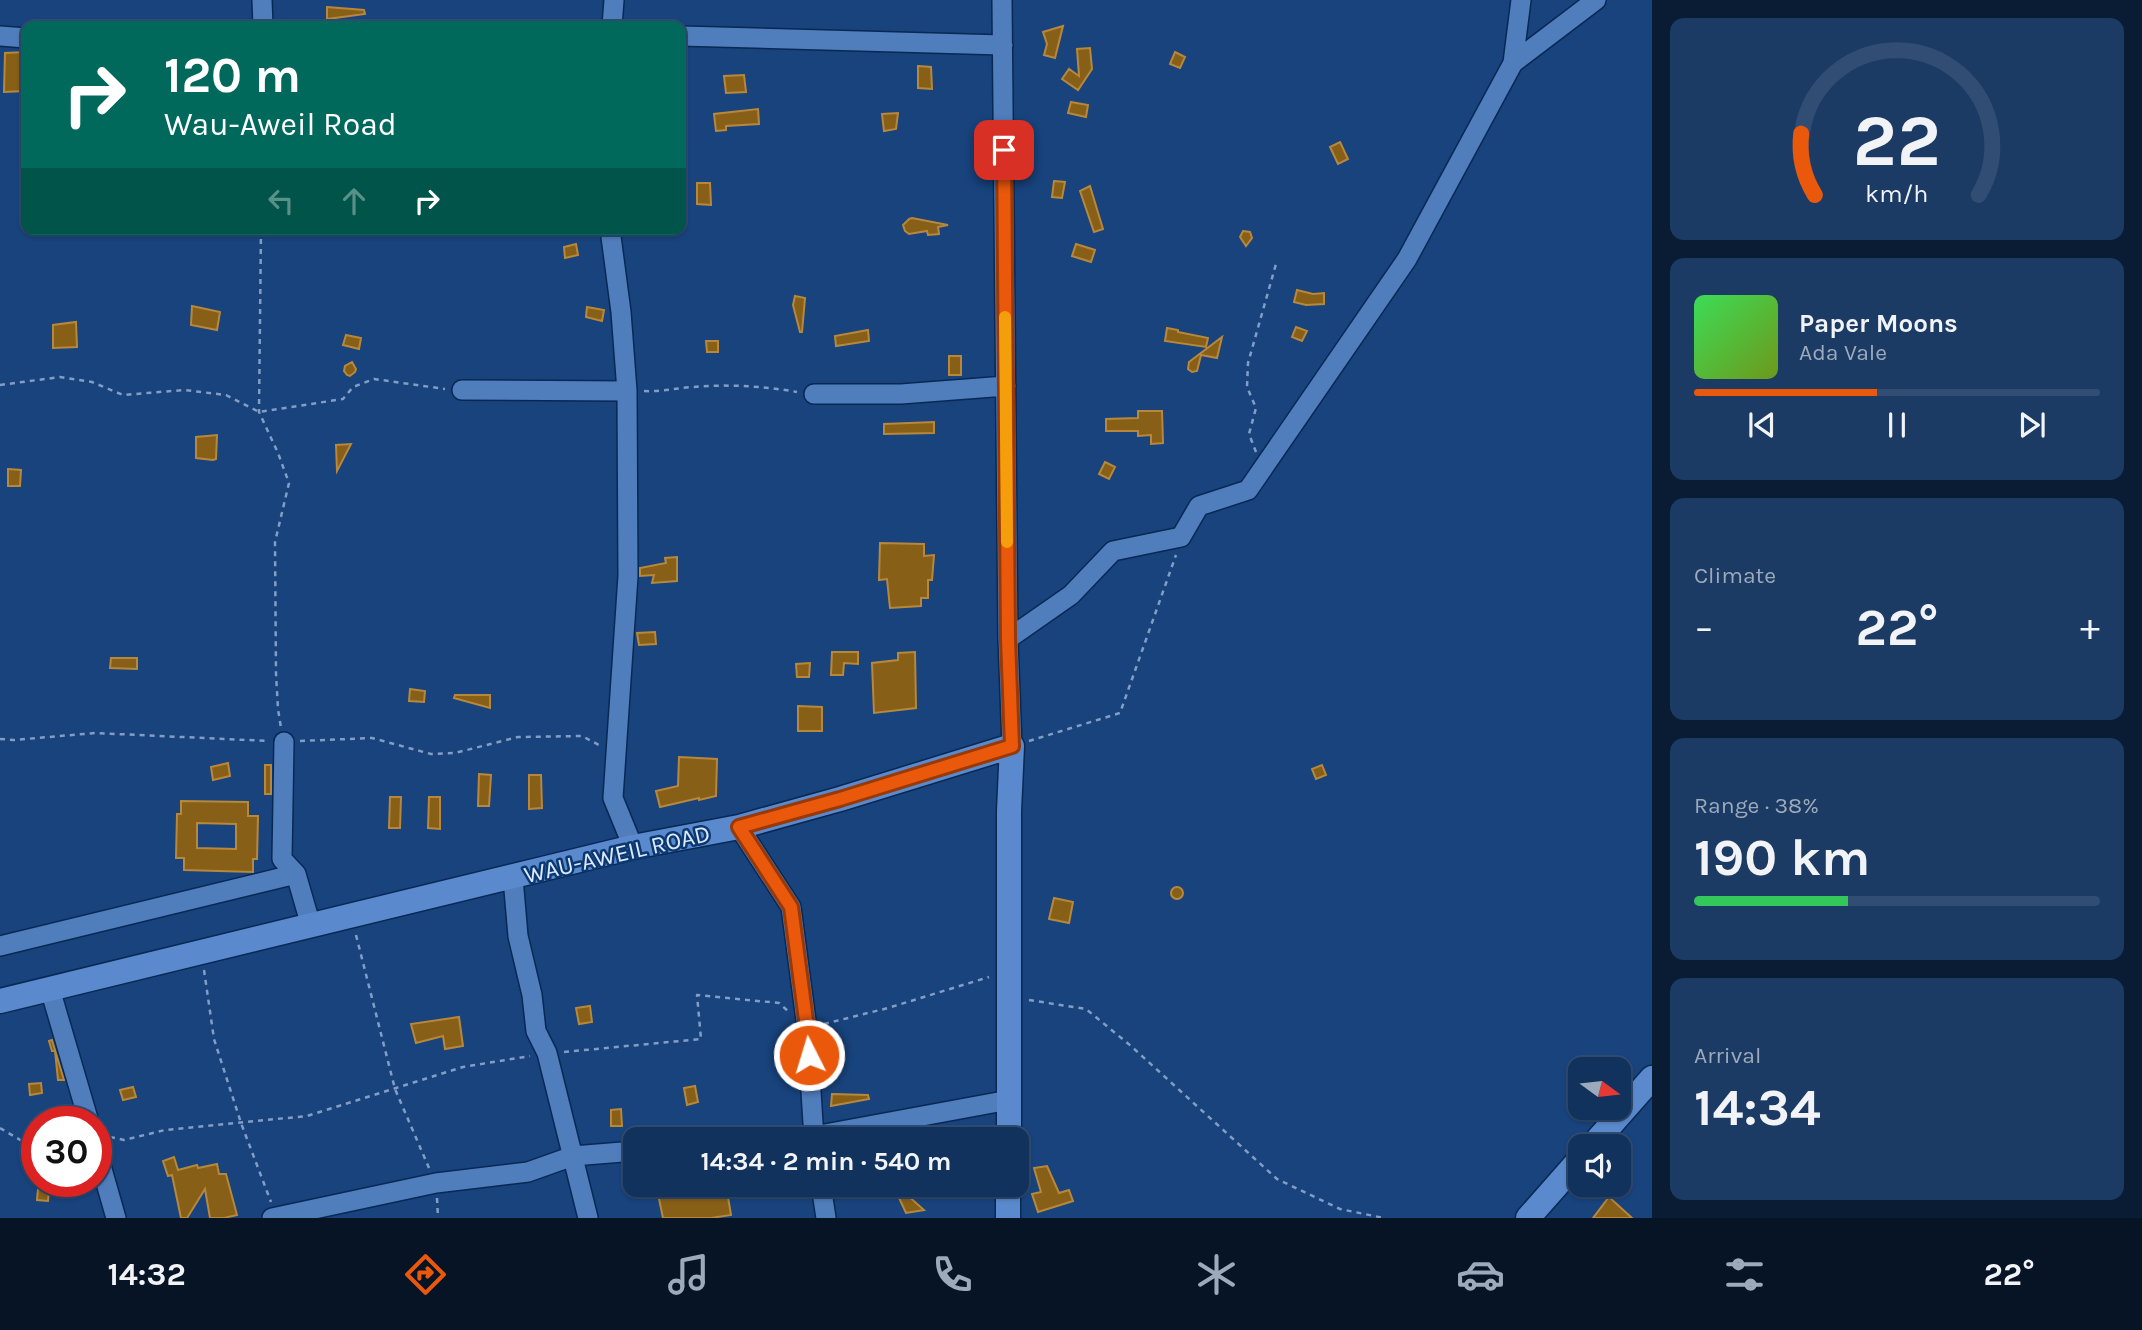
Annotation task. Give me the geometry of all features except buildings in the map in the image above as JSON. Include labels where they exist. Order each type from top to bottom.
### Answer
[{"type":"main road","name":"WAU-AWEIL ROAD","points":[[0,1001],[633,848],[739,827],[1012,746]]},
{"type":"main road","points":[[1009,1127],[1009,811],[1012,746]]},
{"type":"main road","points":[[1603,1134],[1652,1078]]},
{"type":"main road","points":[[1528,1218],[1568,1173]]},
{"type":"main road","points":[[1008,1197],[1008,1218]]},
{"type":"street","points":[[262,0],[263,21]]},
{"type":"street","points":[[612,21],[614,0]]},
{"type":"street","points":[[1002,0],[1008,639],[1012,746]]},
{"type":"street","points":[[1008,639],[1071,595],[1114,551],[1181,537],[1199,506],[1248,490],[1407,259],[1513,63],[1521,0]]},
{"type":"street","points":[[1513,63],[1596,0]]},
{"type":"street","points":[[0,36],[21,38]]},
{"type":"street","points":[[686,36],[1003,45]]},
{"type":"street","points":[[611,235],[621,312],[627,391],[628,576],[614,798],[633,848]]},
{"type":"street","points":[[814,394],[901,394],[1006,386]]},
{"type":"street","points":[[463,390],[627,391]]},
{"type":"street","points":[[284,741],[282,859],[296,874],[311,926]]},
{"type":"street","points":[[739,827],[791,907],[807,1028],[813,1127]]},
{"type":"street","points":[[0,946],[296,874]]},
{"type":"street","points":[[513,878],[518,936],[532,996],[536,1031],[547,1053],[588,1218]]},
{"type":"street","points":[[50,989],[84,1106]]},
{"type":"street","points":[[870,1127],[1009,1100]]},
{"type":"street","points":[[274,1218],[436,1182],[528,1172],[573,1156],[623,1152]]},
{"type":"street","points":[[110,1197],[116,1218]]},
{"type":"street","points":[[823,1197],[826,1218]]},
{"type":"path","points":[[261,235],[260,412],[289,482],[275,542],[276,674],[278,709],[284,741]]},
{"type":"path","points":[[1264,467],[1249,434],[1256,408],[1247,387],[1248,363],[1276,264]]},
{"type":"path","points":[[0,385],[60,377],[92,382],[123,395],[184,390],[226,395],[260,412],[343,398],[354,387],[373,379],[463,390]]},
{"type":"path","points":[[627,391],[660,392],[693,387],[769,387],[814,394]]},
{"type":"path","points":[[1012,746],[1120,713],[1181,537]]},
{"type":"path","points":[[0,739],[95,733],[284,741],[372,738],[431,754],[455,752],[518,737],[582,736],[602,746],[616,762]]},
{"type":"path","points":[[350,915],[395,1089],[436,1182],[438,1218]]},
{"type":"path","points":[[202,953],[214,1039],[274,1218]]},
{"type":"path","points":[[1009,997],[1086,1009],[1131,1046],[1277,1179],[1340,1209],[1384,1218]]},
{"type":"path","points":[[0,1128],[21,1140]]},
{"type":"slow traffic","points":[[1005,317],[1007,542]]},
{"type":"route","points":[[809,1055],[791,907],[739,827],[1012,746],[1008,639],[1004,150]]}]
